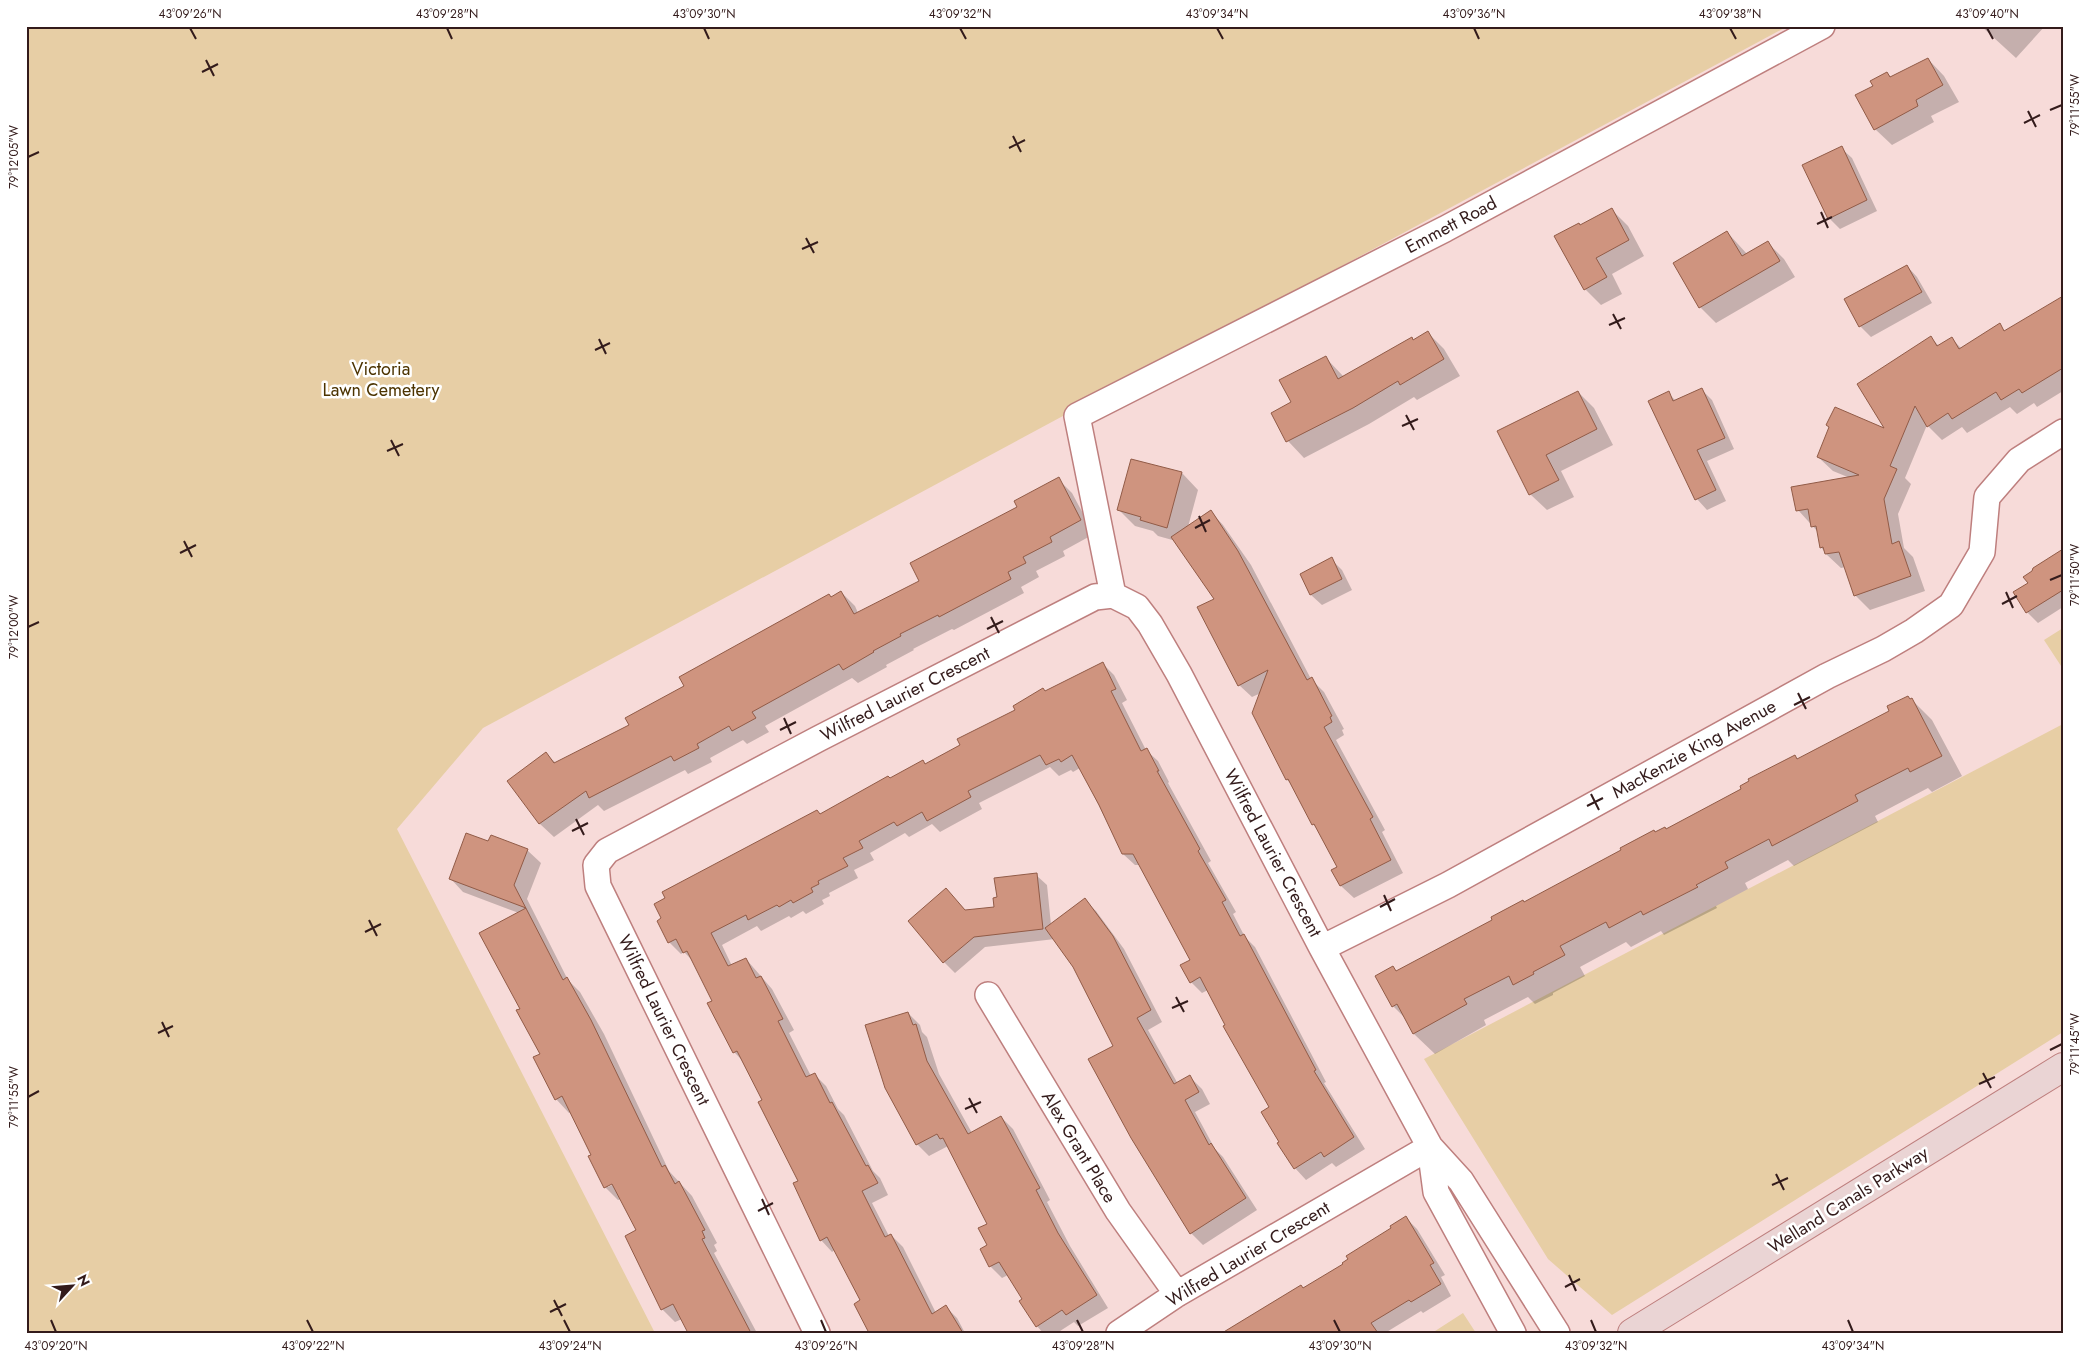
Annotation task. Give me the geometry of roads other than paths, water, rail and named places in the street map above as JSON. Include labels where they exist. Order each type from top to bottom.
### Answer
[{"type":"main road","name":"Welland Canals Parkway","points":[[1632,1333],[2063,1067]]},
{"type":"street","name":"Emmett Road","points":[[1113,595],[1077,416],[1445,229],[1822,26]]},
{"type":"street","name":"MacKenzie King Avenue","points":[[1322,948],[1448,885],[1827,676],[1914,631],[1951,605],[1982,552],[1987,497],[2019,460],[2063,432]]},
{"type":"street","name":"Wilfred Laurier Crescent","points":[[816,1333],[598,886],[596,865],[607,851],[818,739],[1095,597],[1113,595],[1137,607],[1150,624],[1179,674],[1322,948],[1430,1147],[1461,1182],[1557,1333]]},
{"type":"street","name":"Alex Grant Place","points":[[988,995],[1118,1211],[1177,1294]]},
{"type":"street","name":"Wilfred Laurier Crescent","points":[[1119,1333],[1177,1294],[1430,1147]]},
{"type":"street","name":"Wilfred Laurier Crescent","points":[[1430,1147],[1436,1192],[1513,1333]]},
{"type":"park label","name":"Victoria Lawn Cemetery","points":[[381,379]]}]
